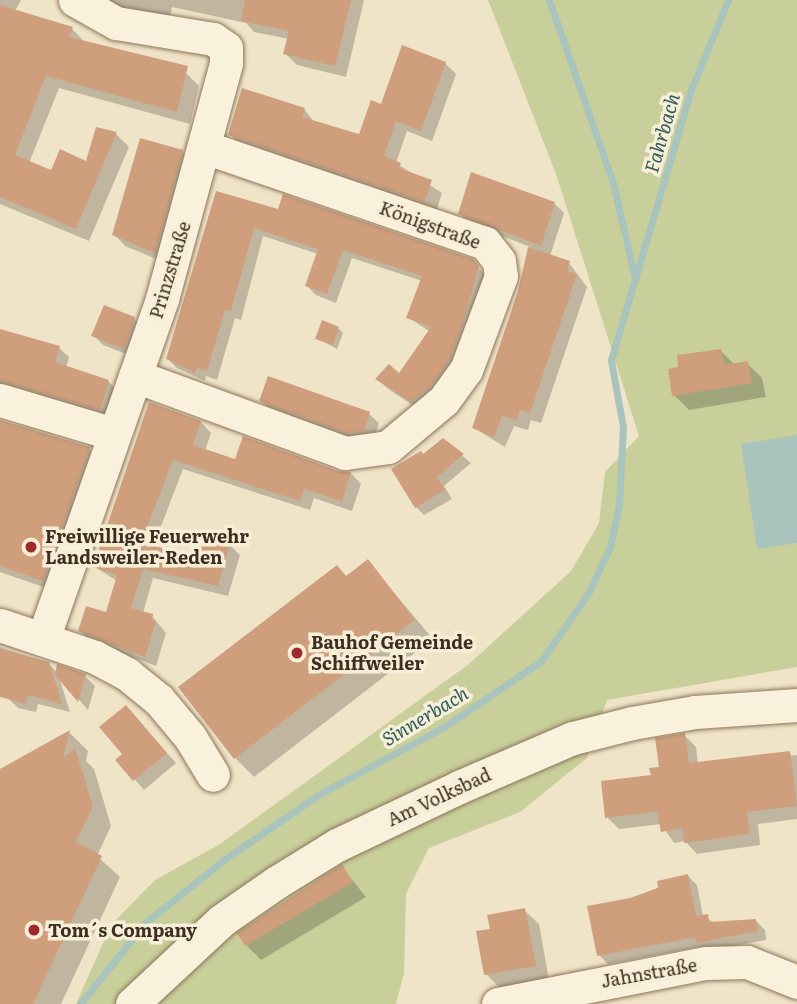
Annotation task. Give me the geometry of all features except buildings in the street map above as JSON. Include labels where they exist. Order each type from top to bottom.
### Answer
[{"type":"street","name":"Prinzstraße","points":[[43,639],[162,299],[205,147],[226,48],[196,33],[116,23],[75,0]]},
{"type":"street","name":"Königstraße","points":[[135,376],[345,453],[388,447],[435,408],[466,370],[501,276],[499,261],[485,243],[205,147]]},
{"type":"street","points":[[0,400],[114,435]]},
{"type":"street","points":[[0,625],[43,639],[127,674],[159,700],[190,737],[213,775]]},
{"type":"street","name":"Am Volksbad","points":[[132,1004],[222,920],[276,882],[337,845],[459,787],[573,738],[632,723],[695,712],[797,705]]},
{"type":"street","name":"Jahnstraße","points":[[498,1004],[706,963],[747,962],[797,982]]},
{"type":"green space","points":[[488,0],[797,0],[797,667],[607,700],[587,758],[520,812],[429,848],[406,894],[404,973],[396,1004],[76,1004],[111,925],[155,880],[220,844],[469,664],[571,571],[599,523],[605,472],[639,436],[556,174]]},
{"type":"water","points":[[797,435],[797,543],[757,549],[741,444]]},
{"type":"waterway","points":[[549,0],[613,183],[635,278]]},
{"type":"waterway","name":"Sinnerbach","points":[[80,1004],[146,922],[225,859],[318,795],[444,727],[541,661],[588,594],[610,547],[619,505],[623,427],[611,360],[692,87],[728,0]]},
{"type":"place","name":"Freiwillige Feuerwehr Landsweiler-Reden","points":[[31,547]]},
{"type":"place","name":"Bauhof Gemeinde Schiffweiler","points":[[297,653]]},
{"type":"place","name":"Tom´s Company","points":[[34,930]]},
{"type":"water label","name":"Fahrbach","points":[[662,133]]}]
